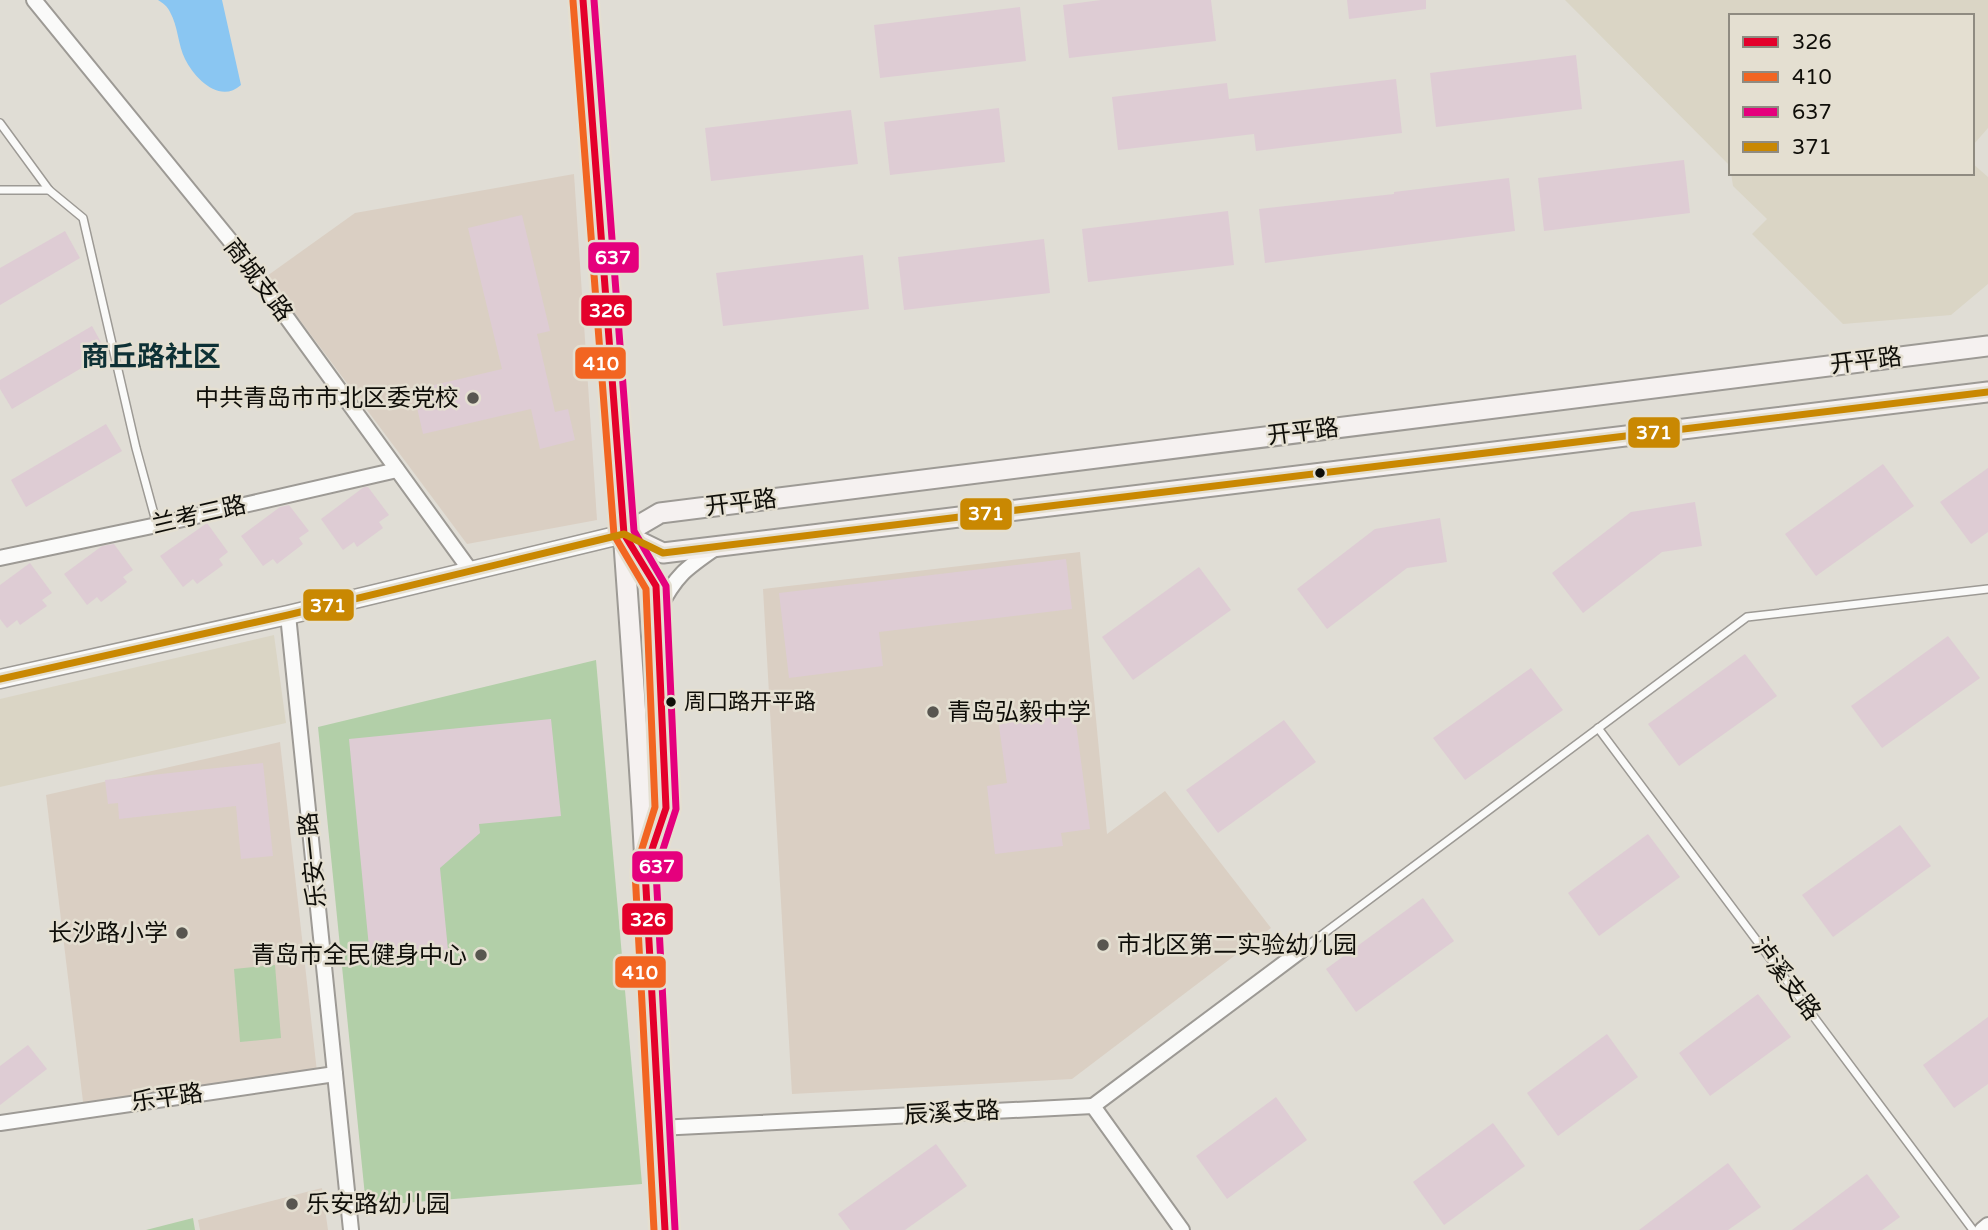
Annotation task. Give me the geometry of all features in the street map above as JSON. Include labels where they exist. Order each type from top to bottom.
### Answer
[{"type":"main road","points":[[583,0],[624,534],[665,1230]]},
{"type":"main road","name":"开平路","points":[[624,534],[660,513],[1988,346]]},
{"type":"main road","name":"开平路","points":[[624,534],[663,554],[1988,392]]},
{"type":"street","name":"商城支路","points":[[34,0],[237,250],[470,570]]},
{"type":"street","name":"兰考三路","points":[[0,558],[397,470]]},
{"type":"street","name":"开平路","points":[[0,678],[288,615],[624,534]]},
{"type":"street","points":[[624,534],[656,586],[666,808],[645,870]]},
{"type":"street","points":[[657,611],[671,585],[687,568],[719,547]]},
{"type":"street","name":"乐安一路","points":[[288,615],[351,1230]]},
{"type":"street","points":[[1182,1230],[1093,1106],[1304,949]]},
{"type":"street","name":"乐平路","points":[[0,1123],[335,1074]]},
{"type":"street","name":"辰溪支路","points":[[658,1128],[1093,1106]]},
{"type":"street","points":[[1982,1230],[1988,1226]]},
{"type":"lane","points":[[0,123],[50,190],[83,218],[136,448],[157,525]]},
{"type":"lane","points":[[0,190],[50,190]]},
{"type":"lane","points":[[1304,949],[1747,617],[1988,589]]},
{"type":"lane","name":"泸溪支路","points":[[1598,728],[1973,1230]]},
{"type":"shaded area","points":[[1565,0],[1988,0],[1988,128],[1974,144],[1974,14],[1729,14],[1729,165]]},
{"type":"shaded area","points":[[1974,165],[1988,177],[1988,284],[1951,315],[1843,324],[1752,234],[1767,219],[1733,186],[1731,175],[1974,175]]},
{"type":"shaded area","name":"中共青岛市市北区委党校","points":[[574,174],[597,520],[467,544],[267,276],[355,213]]},
{"type":"shaded area","name":"青岛弘毅中学","points":[[1080,552],[1107,834],[1165,791],[1271,928],[1072,1079],[792,1094],[763,589]]},
{"type":"shaded area","points":[[274,635],[286,723],[0,787],[0,699]]},
{"type":"shaded area","name":"长沙路小学","points":[[280,742],[317,1072],[84,1110],[46,795]]},
{"type":"shaded area","name":"乐安路幼儿园","points":[[322,1188],[328,1230],[200,1230],[198,1220]]},
{"type":"green space","name":"青岛市全民健身中心","points":[[596,660],[642,1184],[366,1206],[318,727]]},
{"type":"green space","points":[[275,965],[281,1038],[240,1042],[234,969]]},
{"type":"green space","points":[[193,1218],[195,1230],[146,1230]]},
{"type":"water","points":[[158,0],[222,0],[241,85],[225,92],[209,87],[195,74],[185,59],[169,10]]},
{"type":"building","points":[[1101,0],[1211,0],[1216,41],[1069,58],[1063,5]]},
{"type":"building","points":[[1347,0],[1426,0],[1426,9],[1349,19]]},
{"type":"building","points":[[1020,7],[1026,61],[880,78],[874,25]]},
{"type":"building","points":[[1576,55],[1582,109],[1436,127],[1430,73]]},
{"type":"building","points":[[1396,79],[1402,133],[1256,151],[1254,134],[1118,150],[1112,97],[1227,83],[1229,99]]},
{"type":"building","points":[[999,108],[1005,162],[890,175],[884,122]]},
{"type":"building","points":[[851,110],[858,164],[711,181],[705,128]]},
{"type":"building","points":[[1684,160],[1690,213],[1544,231],[1538,178]]},
{"type":"building","points":[[1509,178],[1515,231],[1265,263],[1259,209]]},
{"type":"building","points":[[1228,211],[1234,265],[1088,282],[1082,229]]},
{"type":"building","points":[[522,215],[550,331],[537,334],[555,412],[568,409],[575,440],[540,449],[531,409],[423,434],[413,390],[502,369],[468,228]]},
{"type":"building","points":[[65,231],[80,258],[0,305],[0,268]]},
{"type":"building","points":[[1044,239],[1050,293],[904,310],[898,257]]},
{"type":"building","points":[[863,255],[869,309],[723,326],[716,273]]},
{"type":"building","points":[[92,326],[107,353],[12,409],[0,389],[0,380]]},
{"type":"building","points":[[106,424],[122,451],[26,507],[11,480]]},
{"type":"building","points":[[1883,464],[1914,506],[1816,576],[1785,534]]},
{"type":"building","points":[[1988,468],[1988,532],[1971,544],[1940,502]]},
{"type":"building","points":[[364,487],[368,487],[389,515],[379,522],[383,528],[357,547],[354,542],[343,550],[321,519]]},
{"type":"building","points":[[1695,502],[1702,546],[1662,552],[1583,613],[1552,573],[1631,512]]},
{"type":"building","points":[[289,505],[309,531],[299,538],[303,544],[277,564],[273,559],[263,566],[241,536],[280,507]]},
{"type":"building","points":[[1440,518],[1447,562],[1407,568],[1327,629],[1297,589],[1375,529]]},
{"type":"building","points":[[207,523],[228,552],[219,559],[223,565],[197,584],[193,579],[183,587],[160,556]]},
{"type":"building","points":[[114,544],[133,570],[123,577],[127,582],[101,602],[97,597],[87,605],[64,574],[102,546]]},
{"type":"building","points":[[1066,559],[1072,609],[879,632],[883,666],[789,678],[779,593]]},
{"type":"building","points":[[30,563],[52,593],[42,600],[47,606],[20,625],[17,620],[7,628],[0,619],[0,585]]},
{"type":"building","points":[[1199,567],[1231,610],[1133,680],[1102,637]]},
{"type":"building","points":[[1948,636],[1980,678],[1882,748],[1851,706]]},
{"type":"building","points":[[1745,654],[1777,696],[1679,766],[1648,724]]},
{"type":"building","points":[[1531,668],[1563,710],[1465,780],[1433,738]]},
{"type":"building","points":[[1073,701],[1090,829],[1061,833],[1063,846],[995,854],[987,786],[1007,783],[997,712]]},
{"type":"building","points":[[551,719],[561,816],[479,824],[480,833],[440,868],[448,950],[370,958],[349,739]]},
{"type":"building","points":[[1284,720],[1316,762],[1218,833],[1186,790]]},
{"type":"building","points":[[263,763],[273,856],[241,859],[236,806],[119,819],[118,803],[108,804],[105,780]]},
{"type":"building","points":[[1900,825],[1931,866],[1833,937],[1802,895]]},
{"type":"building","points":[[1648,834],[1680,877],[1599,936],[1568,893]]},
{"type":"building","points":[[1423,898],[1454,941],[1356,1012],[1326,969]]},
{"type":"building","points":[[1758,994],[1791,1037],[1710,1096],[1679,1053]]},
{"type":"building","points":[[1988,1017],[1988,1084],[1954,1108],[1923,1065]]},
{"type":"building","points":[[1607,1034],[1638,1077],[1558,1136],[1527,1093]]},
{"type":"building","points":[[28,1045],[47,1069],[0,1105],[0,1066]]},
{"type":"building","points":[[1276,1097],[1307,1140],[1227,1199],[1196,1156]]},
{"type":"building","points":[[1493,1123],[1525,1166],[1444,1225],[1413,1182]]},
{"type":"building","points":[[936,1144],[967,1186],[905,1230],[850,1230],[838,1214]]},
{"type":"building","points":[[1728,1163],[1761,1207],[1728,1230],[1639,1230]]},
{"type":"building","points":[[1867,1174],[1900,1217],[1882,1230],[1792,1230]]},
{"type":"transit line","name":"326","points":[[583,0],[624,534],[656,586],[666,808],[645,870],[665,1230]]},
{"type":"transit line","name":"637","points":[[594,0],[634,531],[666,586],[676,809],[656,871],[675,1229]]},
{"type":"transit line","name":"410","points":[[573,1],[614,535],[646,589],[655,807],[635,871],[654,1230]]},
{"type":"transit line","name":"371","points":[[0,679],[288,615],[624,534],[663,553],[1988,392]]},
{"type":"place","name":"中共青岛市市北区委党校","points":[[473,398]]},
{"type":"place","name":"周口路开平路","points":[[671,702]]},
{"type":"place","name":"青岛弘毅中学","points":[[933,712]]},
{"type":"place","name":"长沙路小学","points":[[182,933]]},
{"type":"place","name":"市北区第二实验幼儿园","points":[[1103,945]]},
{"type":"place","name":"青岛市全民健身中心","points":[[481,955]]},
{"type":"place","name":"乐安路幼儿园","points":[[292,1204]]},
{"type":"district","name":"商丘路社区","points":[[151,357]]}]
